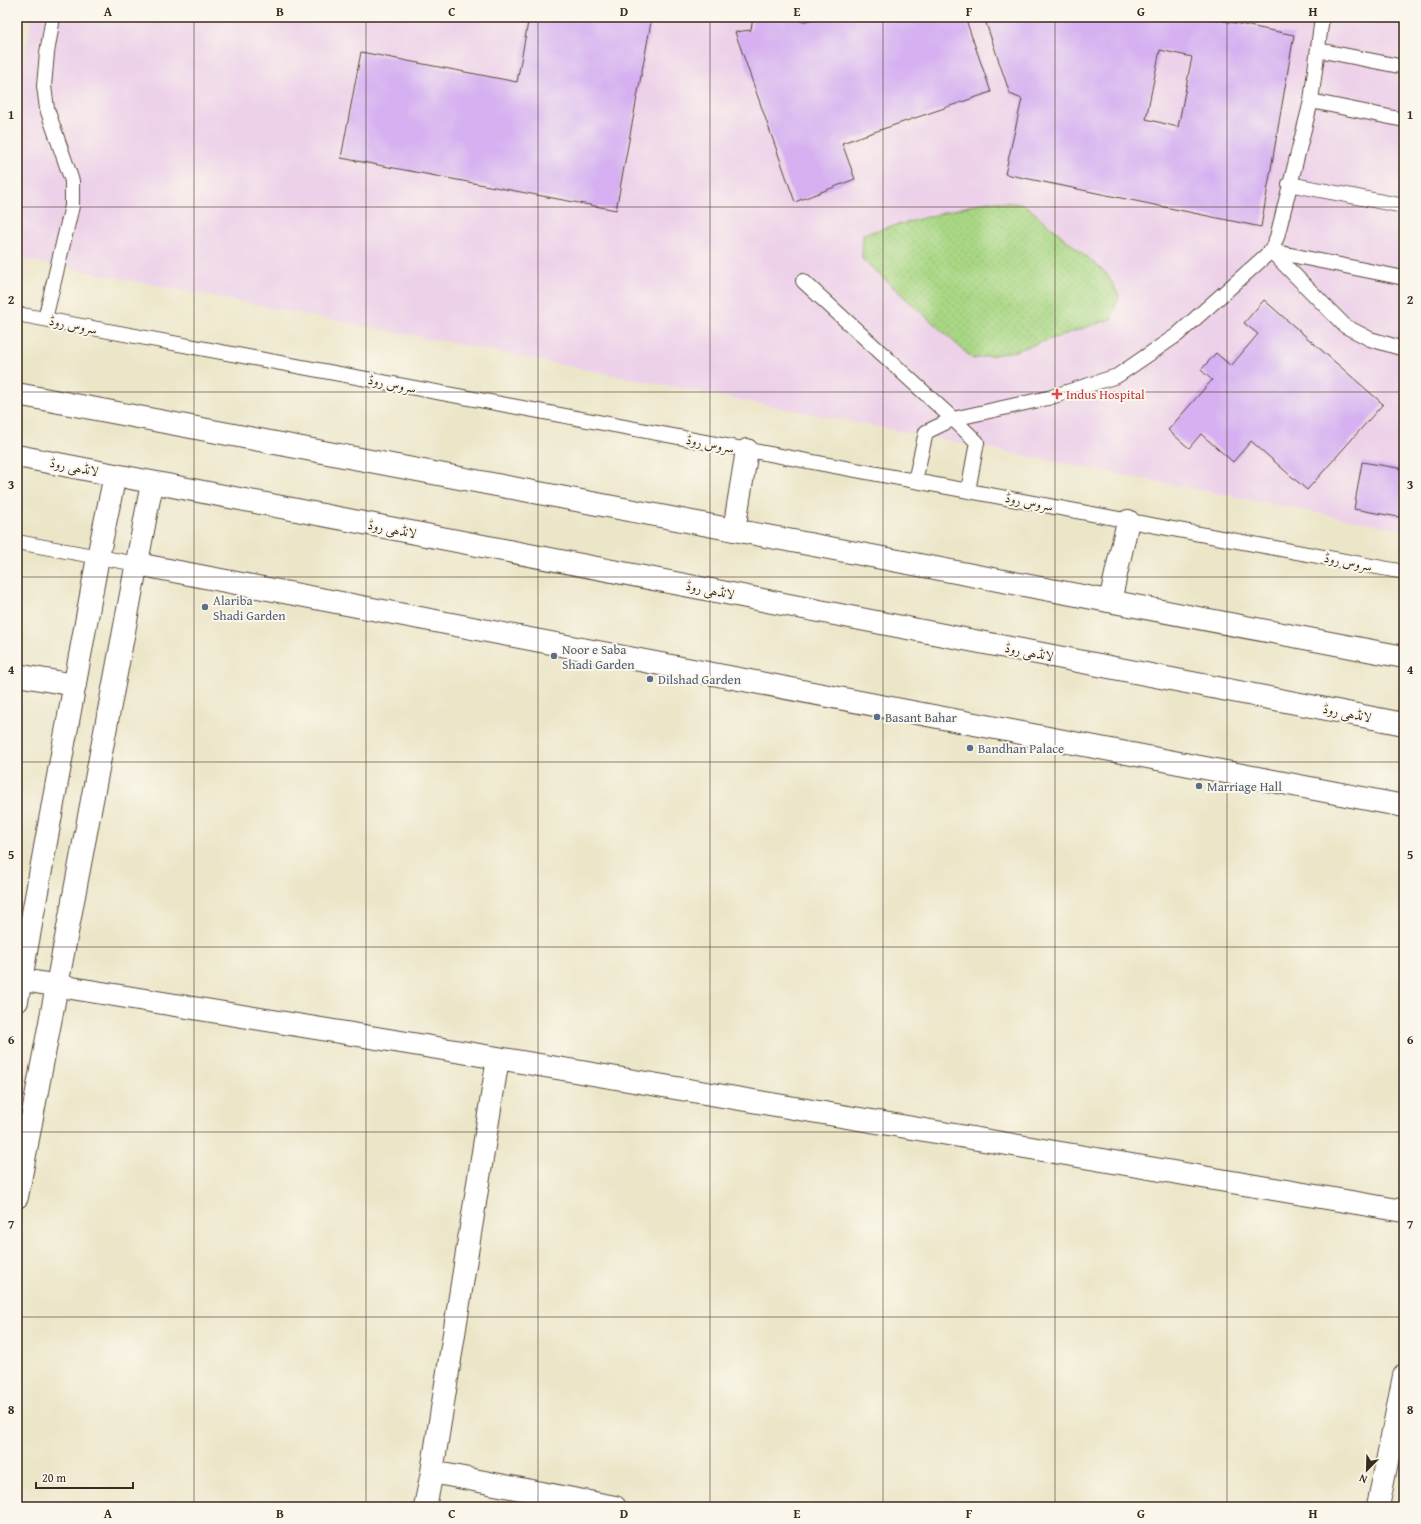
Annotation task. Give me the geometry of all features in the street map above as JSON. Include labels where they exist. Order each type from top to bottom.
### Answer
[{"type":"street","points":[[17,394],[1404,657]]},
{"type":"street","points":[[734,530],[747,450]]},
{"type":"street","name":"لانڈھی روڈ","points":[[17,456],[1404,724]]},
{"type":"street","points":[[17,1001],[19,979],[98,557],[115,475]]},
{"type":"street","points":[[17,1197],[152,482]]},
{"type":"street","points":[[1110,601],[1128,521]]},
{"type":"street","points":[[137,564],[1404,806]]},
{"type":"street","points":[[17,675],[75,685]]},
{"type":"street","points":[[19,979],[498,1058],[1404,1211]]},
{"type":"street","points":[[425,1507],[432,1472],[498,1058]]},
{"type":"street","points":[[1378,1507],[1404,1376]]},
{"type":"street","points":[[432,1472],[615,1507]]},
{"type":"lane","points":[[45,319],[72,206],[72,181],[47,110],[44,86],[46,53],[53,17]]},
{"type":"lane","points":[[915,481],[926,432],[953,419],[1048,398],[1117,376],[1177,334],[1271,251],[1277,237],[1289,184],[1311,101],[1322,17]]},
{"type":"lane","points":[[1318,50],[1404,67]]},
{"type":"lane","points":[[1311,101],[1404,120]]},
{"type":"lane","points":[[1289,184],[1404,206]]},
{"type":"lane","points":[[1271,251],[1404,278]]},
{"type":"lane","points":[[1271,251],[1345,326],[1370,339],[1404,349]]},
{"type":"lane","points":[[803,281],[977,442],[968,491]]},
{"type":"lane","name":"سروس روڈ","points":[[17,314],[1404,572]]},
{"type":"lane","points":[[17,542],[137,564]]},
{"type":"shaded area","name":"Indus Hospital","points":[[32,17],[1404,17],[1404,530],[17,258],[17,100]]},
{"type":"green space","points":[[988,201],[1024,204],[1108,275],[1119,296],[1111,319],[1015,351],[973,359],[862,259],[863,234]]},
{"type":"building","points":[[529,17],[652,17],[616,210],[341,158],[361,52],[517,82]]},
{"type":"building","points":[[753,17],[799,17],[801,22],[821,17],[965,17],[991,92],[842,143],[855,179],[795,202],[735,32],[751,30]]},
{"type":"building","points":[[984,17],[1204,17],[1294,35],[1261,227],[1005,174],[1022,99],[1010,94]],"holes":[[[1160,50],[1192,57],[1178,127],[1146,119]]]},
{"type":"building","points":[[1264,300],[1383,404],[1307,490],[1251,441],[1233,462],[1201,434],[1189,448],[1168,430],[1212,380],[1201,370],[1216,353],[1231,366],[1258,334],[1244,323]]},
{"type":"building","points":[[1362,462],[1404,469],[1404,518],[1354,509]]},
{"type":"place","name":"Indus Hospital","points":[[1057,394]]},
{"type":"place","name":"Alariba Shadi Garden","points":[[205,607]]},
{"type":"place","name":"Noor e Saba Shadi Garden","points":[[554,656]]},
{"type":"place","name":"Dilshad Garden","points":[[650,679]]},
{"type":"place","name":"Basant Bahar","points":[[877,717]]},
{"type":"place","name":"Bandhan Palace","points":[[970,748]]},
{"type":"place","name":"Marriage Hall","points":[[1199,786]]}]
